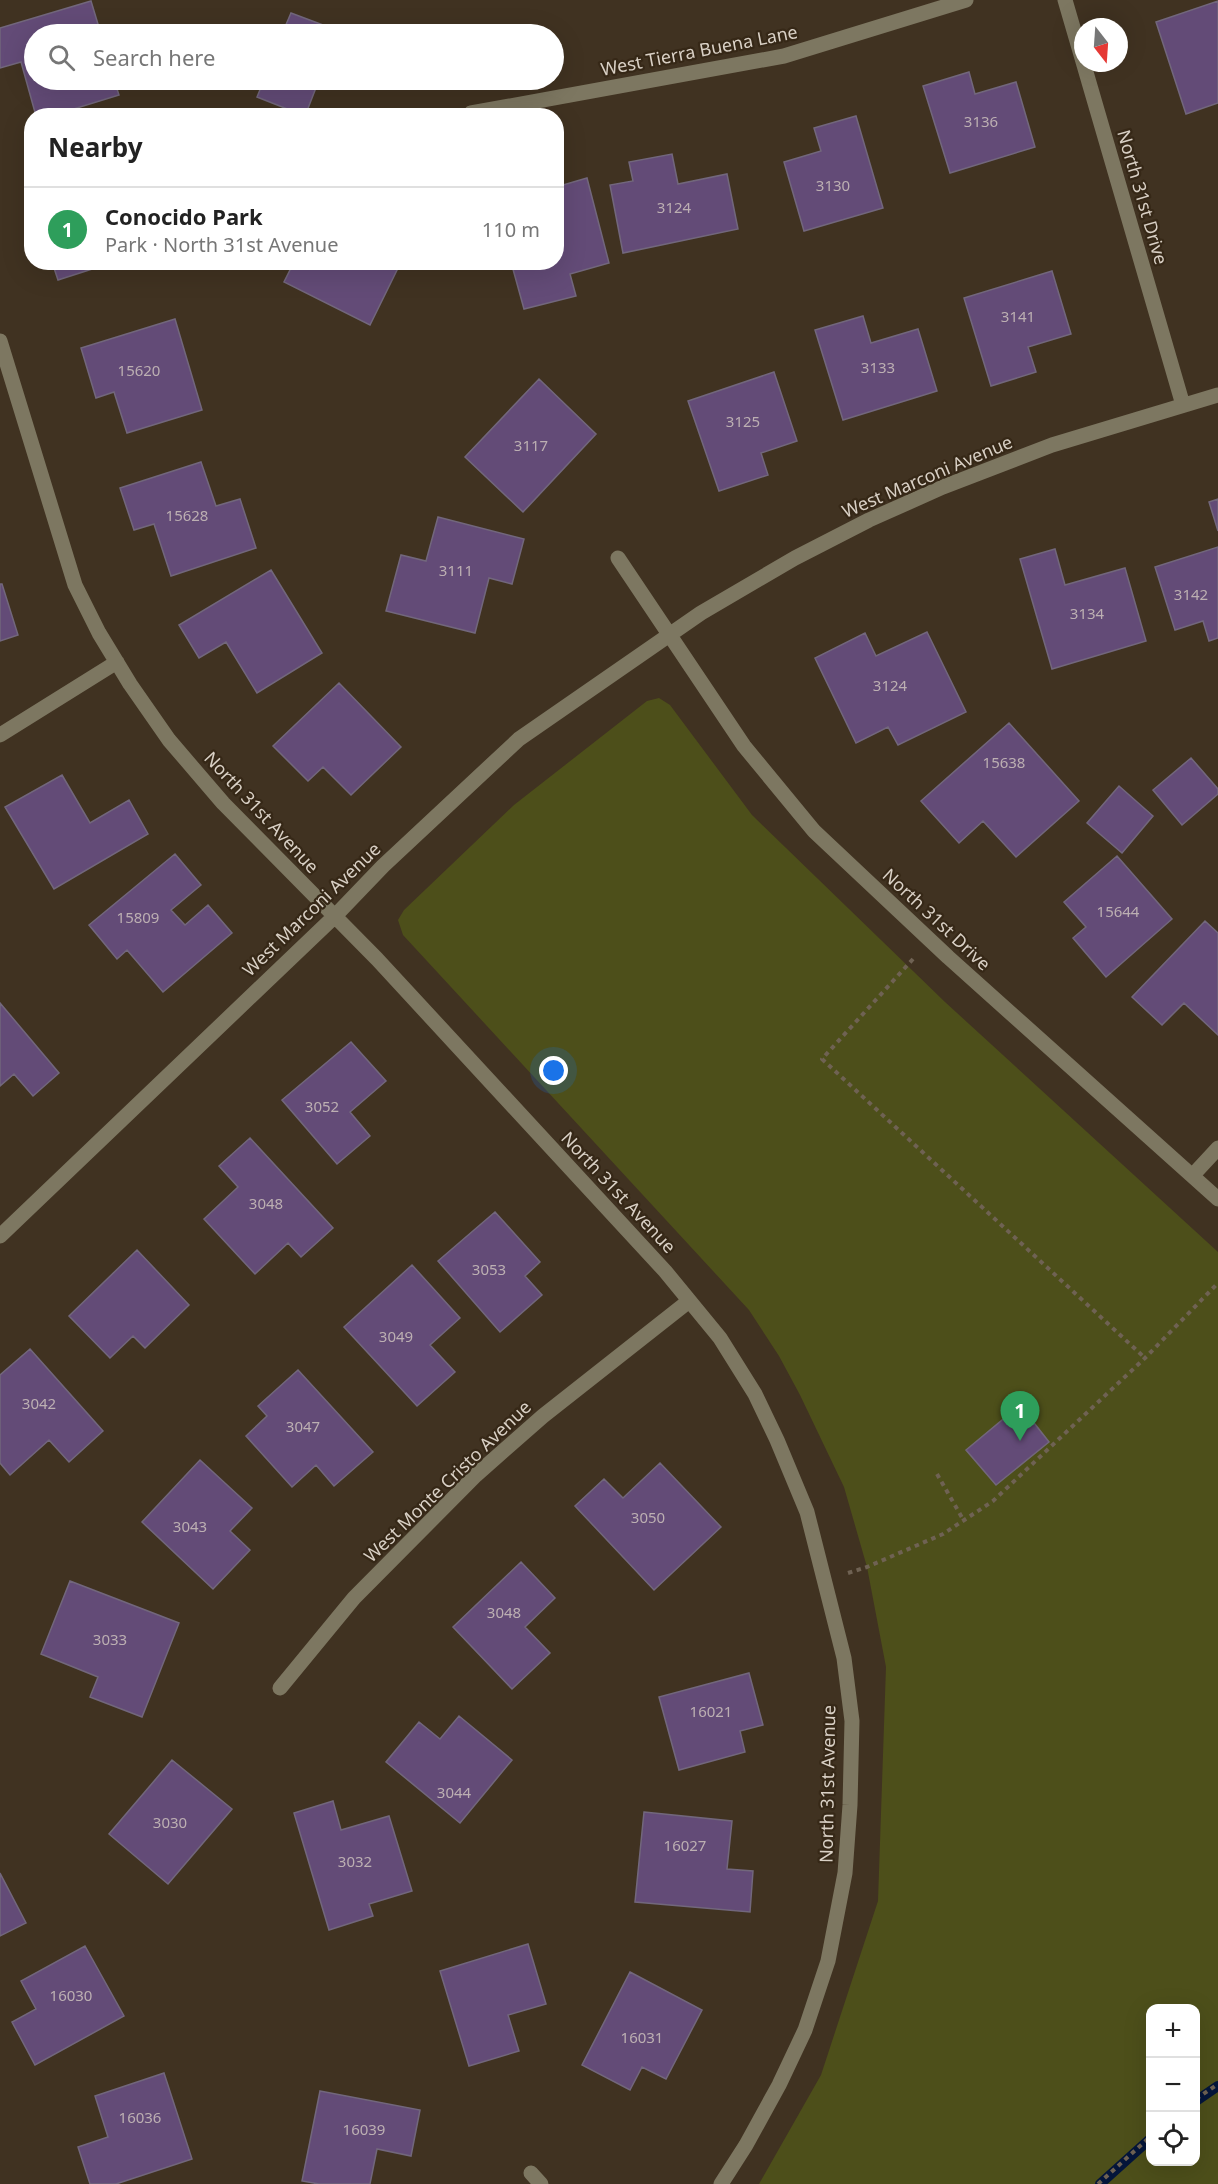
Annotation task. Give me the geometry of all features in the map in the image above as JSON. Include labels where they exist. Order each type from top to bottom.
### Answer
[{"type":"street","name":"West Tierra Buena Lane","points":[[498,108],[784,56],[966,0]]},
{"type":"street","name":"North 31st Drive","points":[[1065,0],[1183,405]]},
{"type":"street","name":"North 31st Avenue","points":[[0,341],[75,585],[99,633],[169,740],[223,803],[334,916],[665,1271],[690,1301],[720,1338],[755,1394],[807,1512],[826,1579],[844,1658],[852,1721],[850,1805],[845,1873],[828,1960],[805,2030],[746,2145],[721,2184]]},
{"type":"street","name":"West Marconi Avenue","points":[[0,1236],[519,739],[669,633],[795,558],[901,506],[1052,445],[1218,394]]},
{"type":"street","points":[[618,558],[669,633]]},
{"type":"street","name":"North 31st Drive","points":[[669,633],[744,746],[814,831],[930,940],[1218,1199]]},
{"type":"street","points":[[0,735],[117,662]]},
{"type":"street","points":[[1193,1175],[1218,1148]]},
{"type":"street","name":"West Monte Cristo Avenue","points":[[280,1688],[354,1598],[476,1475],[543,1416],[690,1301]]},
{"type":"path","points":[[930,940],[822,1059],[1145,1358]]},
{"type":"path","points":[[826,1579],[867,1567],[944,1534],[993,1501],[1145,1358],[1218,1283]]},
{"type":"path","points":[[937,1474],[964,1521]]},
{"type":"path","points":[[1200,2096],[1218,2084]]},
{"type":"path","points":[[1098,2184],[1146,2141]]},
{"type":"shaded area","points":[[659,698],[670,705],[752,815],[945,1002],[1218,1252],[1218,2184],[759,2184],[821,2075],[878,1901],[886,1667],[867,1567],[844,1487],[800,1395],[779,1356],[749,1310],[403,935],[398,920],[404,910],[514,805],[647,701]]},
{"type":"building","points":[[91,1],[98,24],[24,24],[24,73],[21,62],[0,68],[0,28]]},
{"type":"building","points":[[1218,1],[1218,103],[1186,114],[1156,22]]},
{"type":"building","points":[[291,13],[320,24],[286,24]]},
{"type":"building","points":[[969,72],[975,94],[1016,82],[1035,147],[950,173],[923,86]]},
{"type":"building","points":[[29,90],[117,90],[119,95],[77,108],[34,108]]},
{"type":"building","points":[[260,90],[315,90],[308,108],[285,108],[257,97]]},
{"type":"building","points":[[856,116],[883,208],[804,231],[784,162],[821,151],[814,128]]},
{"type":"building","points":[[672,154],[678,184],[727,174],[738,229],[623,253],[610,185],[633,181],[629,162]]},
{"type":"building","points":[[587,178],[609,263],[570,274],[576,296],[524,309],[513,270],[564,270],[564,185]]},
{"type":"building","points":[[55,270],[89,270],[58,280]]},
{"type":"building","points":[[290,270],[397,270],[370,325],[284,282]]},
{"type":"building","points":[[1052,271],[1071,334],[1028,347],[1036,372],[991,386],[964,298]]},
{"type":"building","points":[[863,316],[871,343],[918,329],[937,391],[843,420],[815,330]]},
{"type":"building","points":[[175,319],[202,410],[127,433],[114,392],[96,398],[81,348]]},
{"type":"building","points":[[774,372],[797,441],[761,453],[768,475],[719,491],[688,401]]},
{"type":"building","points":[[539,379],[596,434],[523,512],[465,457]]},
{"type":"building","points":[[201,462],[216,506],[240,499],[256,548],[171,576],[154,524],[134,530],[120,488]]},
{"type":"building","points":[[1218,499],[1218,531],[1209,502]]},
{"type":"building","points":[[438,517],[524,539],[512,584],[489,578],[475,633],[386,611],[401,555],[426,561]]},
{"type":"building","points":[[1218,547],[1218,638],[1209,641],[1203,621],[1175,630],[1155,567]]},
{"type":"building","points":[[1055,549],[1065,585],[1125,568],[1146,641],[1052,669],[1020,559]]},
{"type":"building","points":[[271,570],[322,653],[257,693],[226,642],[199,658],[179,625]]},
{"type":"building","points":[[0,584],[2,584],[18,635],[0,641]]},
{"type":"building","points":[[927,632],[966,712],[898,745],[888,727],[856,743],[815,658],[865,633],[876,656]]},
{"type":"building","points":[[339,683],[401,747],[351,795],[323,767],[308,781],[273,746]]},
{"type":"building","points":[[1009,723],[1079,801],[1016,857],[983,821],[959,843],[921,801]]},
{"type":"building","points":[[1191,758],[1218,789],[1218,794],[1182,825],[1153,790]]},
{"type":"building","points":[[62,775],[90,823],[129,800],[148,834],[54,889],[5,807]]},
{"type":"building","points":[[1119,786],[1153,816],[1122,853],[1087,823]]},
{"type":"building","points":[[175,854],[201,885],[171,910],[185,925],[208,905],[232,933],[163,992],[127,950],[117,959],[89,925]]},
{"type":"building","points":[[1117,856],[1172,919],[1106,977],[1073,938],[1086,927],[1064,902]]},
{"type":"building","points":[[1205,921],[1218,933],[1218,1035],[1184,1003],[1162,1025],[1132,997]]},
{"type":"building","points":[[0,1003],[59,1073],[33,1096],[14,1074],[0,1086]]},
{"type":"building","points":[[351,1042],[386,1081],[350,1112],[370,1136],[337,1164],[282,1100]]},
{"type":"building","points":[[250,1138],[333,1228],[301,1257],[288,1243],[255,1274],[204,1219],[238,1187],[219,1166]]},
{"type":"building","points":[[495,1212],[540,1262],[525,1276],[542,1295],[500,1332],[438,1261]]},
{"type":"building","points":[[137,1250],[189,1305],[145,1348],[133,1336],[110,1358],[69,1316]]},
{"type":"building","points":[[412,1265],[460,1318],[430,1345],[455,1372],[417,1406],[344,1327]]},
{"type":"building","points":[[30,1349],[103,1431],[69,1462],[49,1440],[10,1475],[0,1463],[0,1375]]},
{"type":"building","points":[[298,1370],[373,1452],[334,1486],[316,1465],[292,1487],[246,1436],[267,1416],[258,1406]]},
{"type":"building","points":[[1020,1405],[1049,1442],[996,1485],[966,1450]]},
{"type":"building","points":[[200,1460],[252,1508],[230,1531],[250,1550],[213,1589],[142,1522]]},
{"type":"building","points":[[660,1463],[721,1527],[654,1590],[575,1506],[604,1479],[623,1498]]},
{"type":"building","points":[[521,1562],[555,1598],[525,1627],[550,1653],[512,1689],[453,1627]]},
{"type":"building","points":[[70,1581],[179,1623],[142,1717],[90,1697],[98,1677],[41,1654]]},
{"type":"building","points":[[749,1673],[763,1725],[740,1731],[745,1752],[679,1770],[659,1697]]},
{"type":"building","points":[[459,1716],[512,1760],[460,1823],[386,1762],[419,1722],[440,1739]]},
{"type":"building","points":[[172,1760],[232,1809],[168,1884],[109,1834]]},
{"type":"building","points":[[333,1801],[341,1830],[389,1816],[412,1891],[369,1904],[373,1916],[329,1930],[294,1813]]},
{"type":"building","points":[[644,1812],[732,1821],[727,1869],[753,1871],[750,1912],[635,1902]]},
{"type":"building","points":[[0,1873],[26,1923],[0,1936]]},
{"type":"building","points":[[528,1944],[546,2004],[508,2015],[519,2051],[469,2066],[440,1971]]},
{"type":"building","points":[[85,1946],[124,2016],[35,2065],[12,2022],[36,2009],[21,1981]]},
{"type":"building","points":[[630,1972],[702,2010],[666,2079],[642,2067],[630,2090],[582,2065]]},
{"type":"building","points":[[164,2073],[192,2159],[116,2184],[90,2184],[78,2147],[108,2137],[95,2096]]},
{"type":"building","points":[[320,2091],[420,2110],[411,2156],[377,2149],[370,2184],[319,2184],[302,2181]]},
{"type":"waterway","points":[[1200,2098],[1218,2086]]},
{"type":"waterway","points":[[1100,2184],[1146,2143]]},
{"type":"place","name":"Conocido Park","points":[[1020,1441]]}]
